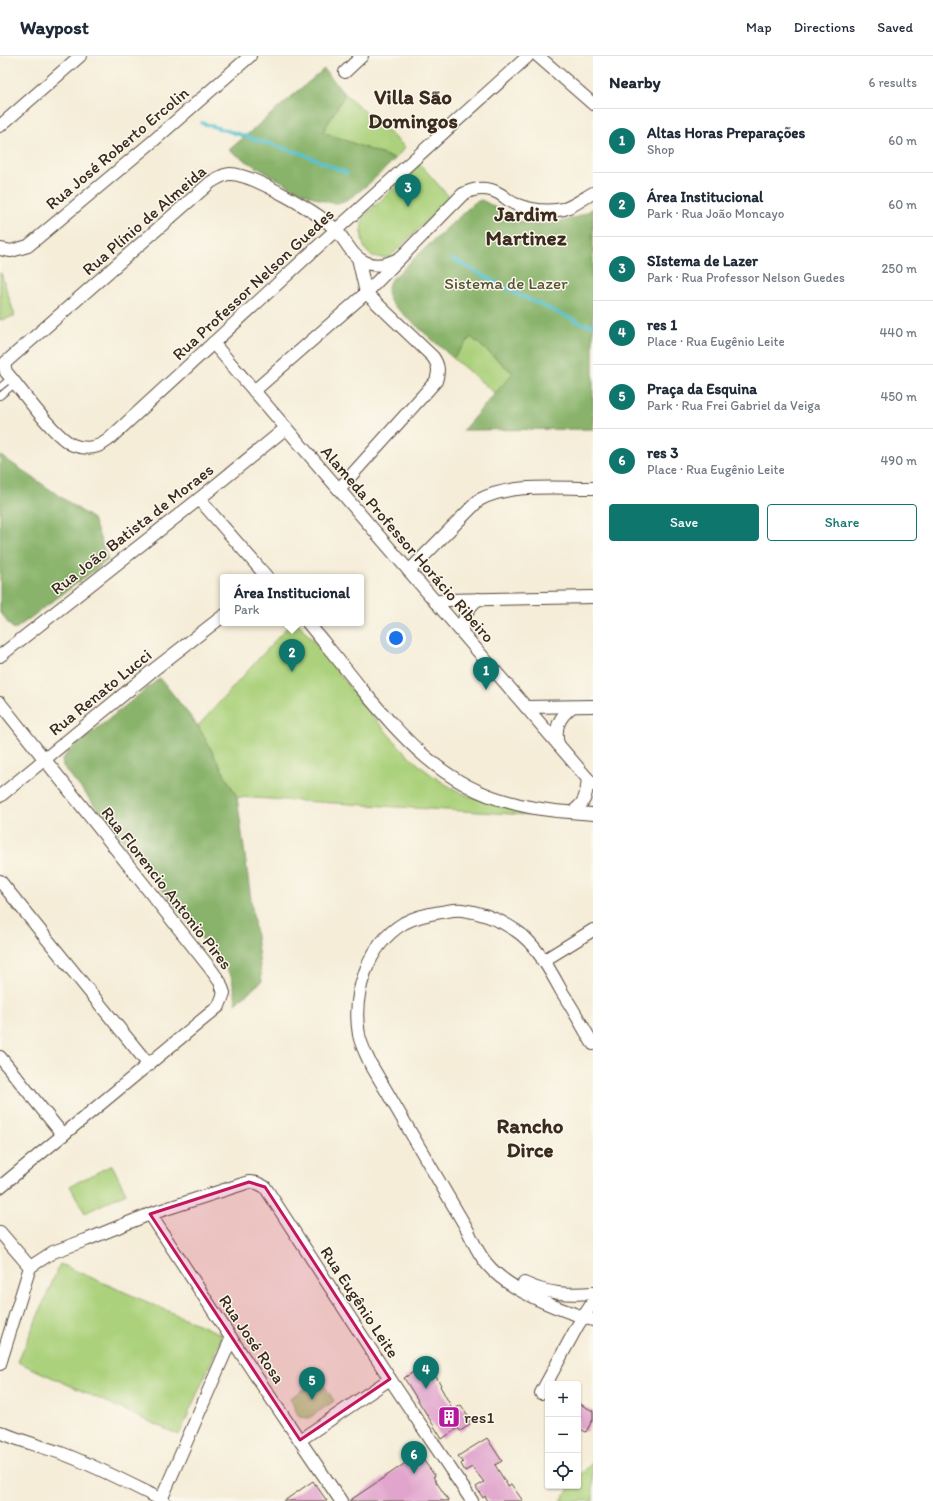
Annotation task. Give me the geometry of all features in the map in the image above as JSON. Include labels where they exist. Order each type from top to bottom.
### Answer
[{"type":"street","points":[[0,126],[80,56]]},
{"type":"street","name":"Rua José Roberto Ercolin","points":[[0,249],[11,251],[28,246],[152,142],[250,56]]},
{"type":"street","points":[[345,72],[362,56]]},
{"type":"street","name":"Rua Professor Nelson Guedes","points":[[6,373],[64,439],[73,445],[90,448],[102,444],[528,56]]},
{"type":"street","points":[[538,56],[593,104]]},
{"type":"street","name":"Rua Plínio de Almeida","points":[[6,373],[211,182],[222,176],[230,174],[247,177],[313,211],[336,230],[358,258],[366,293]]},
{"type":"street","points":[[254,391],[366,293],[463,194],[473,189],[486,188],[498,193],[514,203],[530,209],[543,210],[564,209],[593,192]]},
{"type":"street","points":[[358,258],[366,262],[384,265],[400,258]]},
{"type":"street","points":[[339,489],[436,381],[439,373],[437,364],[433,357],[366,293]]},
{"type":"street","name":"Alameda Professor Horácio Ribeiro","points":[[213,343],[590,782]]},
{"type":"street","name":"Rua João Batista de Moraes","points":[[0,656],[199,499],[286,428]]},
{"type":"street","points":[[409,571],[479,500],[489,495],[507,490],[593,488]]},
{"type":"street","points":[[199,499],[264,574]]},
{"type":"street","points":[[435,602],[478,599],[593,597]]},
{"type":"street","points":[[462,632],[462,622],[466,612],[478,599]]},
{"type":"street","name":"Rua Renato Lucci","points":[[0,796],[152,671],[220,618]]},
{"type":"street","points":[[310,626],[385,717],[413,747],[454,779],[477,791],[509,802],[593,814]]},
{"type":"street","name":"Rua Florencio Antonio Pires","points":[[0,703],[220,982],[224,993],[219,1006],[0,1187]]},
{"type":"street","points":[[526,707],[593,706]]},
{"type":"street","points":[[558,744],[555,735],[556,729],[565,712],[572,707]]},
{"type":"street","points":[[572,812],[581,806],[590,782]]},
{"type":"street","points":[[0,881],[149,1064]]},
{"type":"street","points":[[588,1318],[539,1299],[512,1285],[500,1278],[487,1265],[363,1048],[359,1034],[358,1013],[360,987],[372,956],[388,936],[404,923],[427,914],[461,909],[494,918],[517,931],[532,945],[593,1044]]},
{"type":"street","points":[[543,961],[593,930]]},
{"type":"street","points":[[0,1057],[63,1135]]},
{"type":"street","name":"Rua Eugênio Leite","points":[[150,1214],[240,1184],[249,1182],[265,1186],[390,1379],[472,1501]]},
{"type":"street","points":[[0,1364],[30,1267],[53,1252],[150,1214]]},
{"type":"street","name":"Rua José Rosa","points":[[150,1214],[231,1339],[341,1501]]},
{"type":"street","points":[[467,1229],[503,1270],[535,1289],[548,1292],[572,1294],[593,1293]]},
{"type":"street","points":[[0,1232],[30,1267]]},
{"type":"street","points":[[541,1393],[588,1318],[593,1302]]},
{"type":"street","points":[[0,1432],[15,1439],[61,1453],[163,1500],[231,1339]]},
{"type":"street","points":[[300,1440],[390,1379]]},
{"type":"lane","name":"Rua Plínio de Almeida","points":[[0,387],[6,373]]},
{"type":"lane","name":"Rua Plínio de Almeida","points":[[0,396],[6,373]]},
{"type":"highlighted area","points":[[249,1182],[265,1187],[390,1379],[300,1440],[150,1214]]},
{"type":"green space","points":[[324,69],[345,94],[323,132],[395,159],[359,192],[343,201],[336,203],[327,202],[299,190],[266,173],[229,150]]},
{"type":"green space","points":[[345,94],[405,147],[395,159],[322,132]]},
{"type":"green space","name":"Sistema de Lazer","points":[[420,164],[450,198],[390,257],[379,257],[370,254],[367,252],[363,243],[361,231],[365,215]]},
{"type":"green space","name":"Sistema de Lazer","points":[[481,200],[514,219],[537,224],[547,224],[568,220],[586,213],[593,208],[593,429],[463,430],[513,373],[471,337],[453,358],[392,304],[389,298],[387,290],[390,281],[474,203]]},
{"type":"green space","points":[[0,273],[15,316],[0,320]]},
{"type":"green space","points":[[471,337],[513,373],[496,394],[453,358]]},
{"type":"green space","points":[[0,455],[93,519],[108,560],[14,630],[0,613]]},
{"type":"green space","points":[[288,626],[300,626],[391,737],[424,769],[437,779],[461,793],[489,803],[528,812],[527,815],[237,797],[198,726]]},
{"type":"green space","points":[[160,678],[198,726],[237,797],[262,981],[236,1003],[231,975],[63,766],[62,760],[68,752]]},
{"type":"green space","points":[[112,1165],[126,1193],[85,1213],[70,1186]]},
{"type":"green space","points":[[60,1264],[223,1335],[179,1435],[18,1362]]},
{"type":"green space","points":[[320,1379],[334,1401],[309,1418],[299,1417],[290,1398]]},
{"type":"green space","points":[[593,1462],[593,1501],[561,1501],[568,1489],[581,1489],[581,1474]]},
{"type":"building","points":[[428,1363],[453,1410],[461,1405],[471,1420],[468,1422],[470,1425],[460,1431],[458,1428],[442,1439],[404,1378]]},
{"type":"building","points":[[581,1405],[593,1411],[593,1419],[586,1432],[581,1430]]},
{"type":"building","points":[[487,1438],[502,1461],[495,1465],[508,1486],[511,1484],[523,1501],[488,1501],[485,1496],[483,1498],[476,1487],[484,1482],[472,1467],[465,1471],[461,1464],[463,1462],[458,1456]]},
{"type":"building","points":[[419,1454],[435,1476],[433,1477],[449,1501],[349,1501]]},
{"type":"building","points":[[313,1481],[327,1501],[284,1501]]},
{"type":"waterway","points":[[202,123],[303,154],[347,173]]},
{"type":"waterway","points":[[453,259],[521,296],[583,324],[593,325]]},
{"type":"place","name":"SIstema de Lazer","points":[[408,207]]},
{"type":"place","name":"Área Institucional","points":[[292,672]]},
{"type":"place","name":"Altas Horas Preparações","points":[[486,690]]},
{"type":"place","name":"res 1","points":[[426,1389]]},
{"type":"place","name":"Praça da Esquina","points":[[312,1400]]},
{"type":"place","name":"res1","points":[[449,1417]]},
{"type":"place","name":"res 3","points":[[414,1474]]},
{"type":"district","name":"Villa São Domingos","points":[[413,109]]},
{"type":"district","name":"Jardim Martinez","points":[[526,226]]},
{"type":"district","name":"Rancho Dirce","points":[[530,1138]]}]
